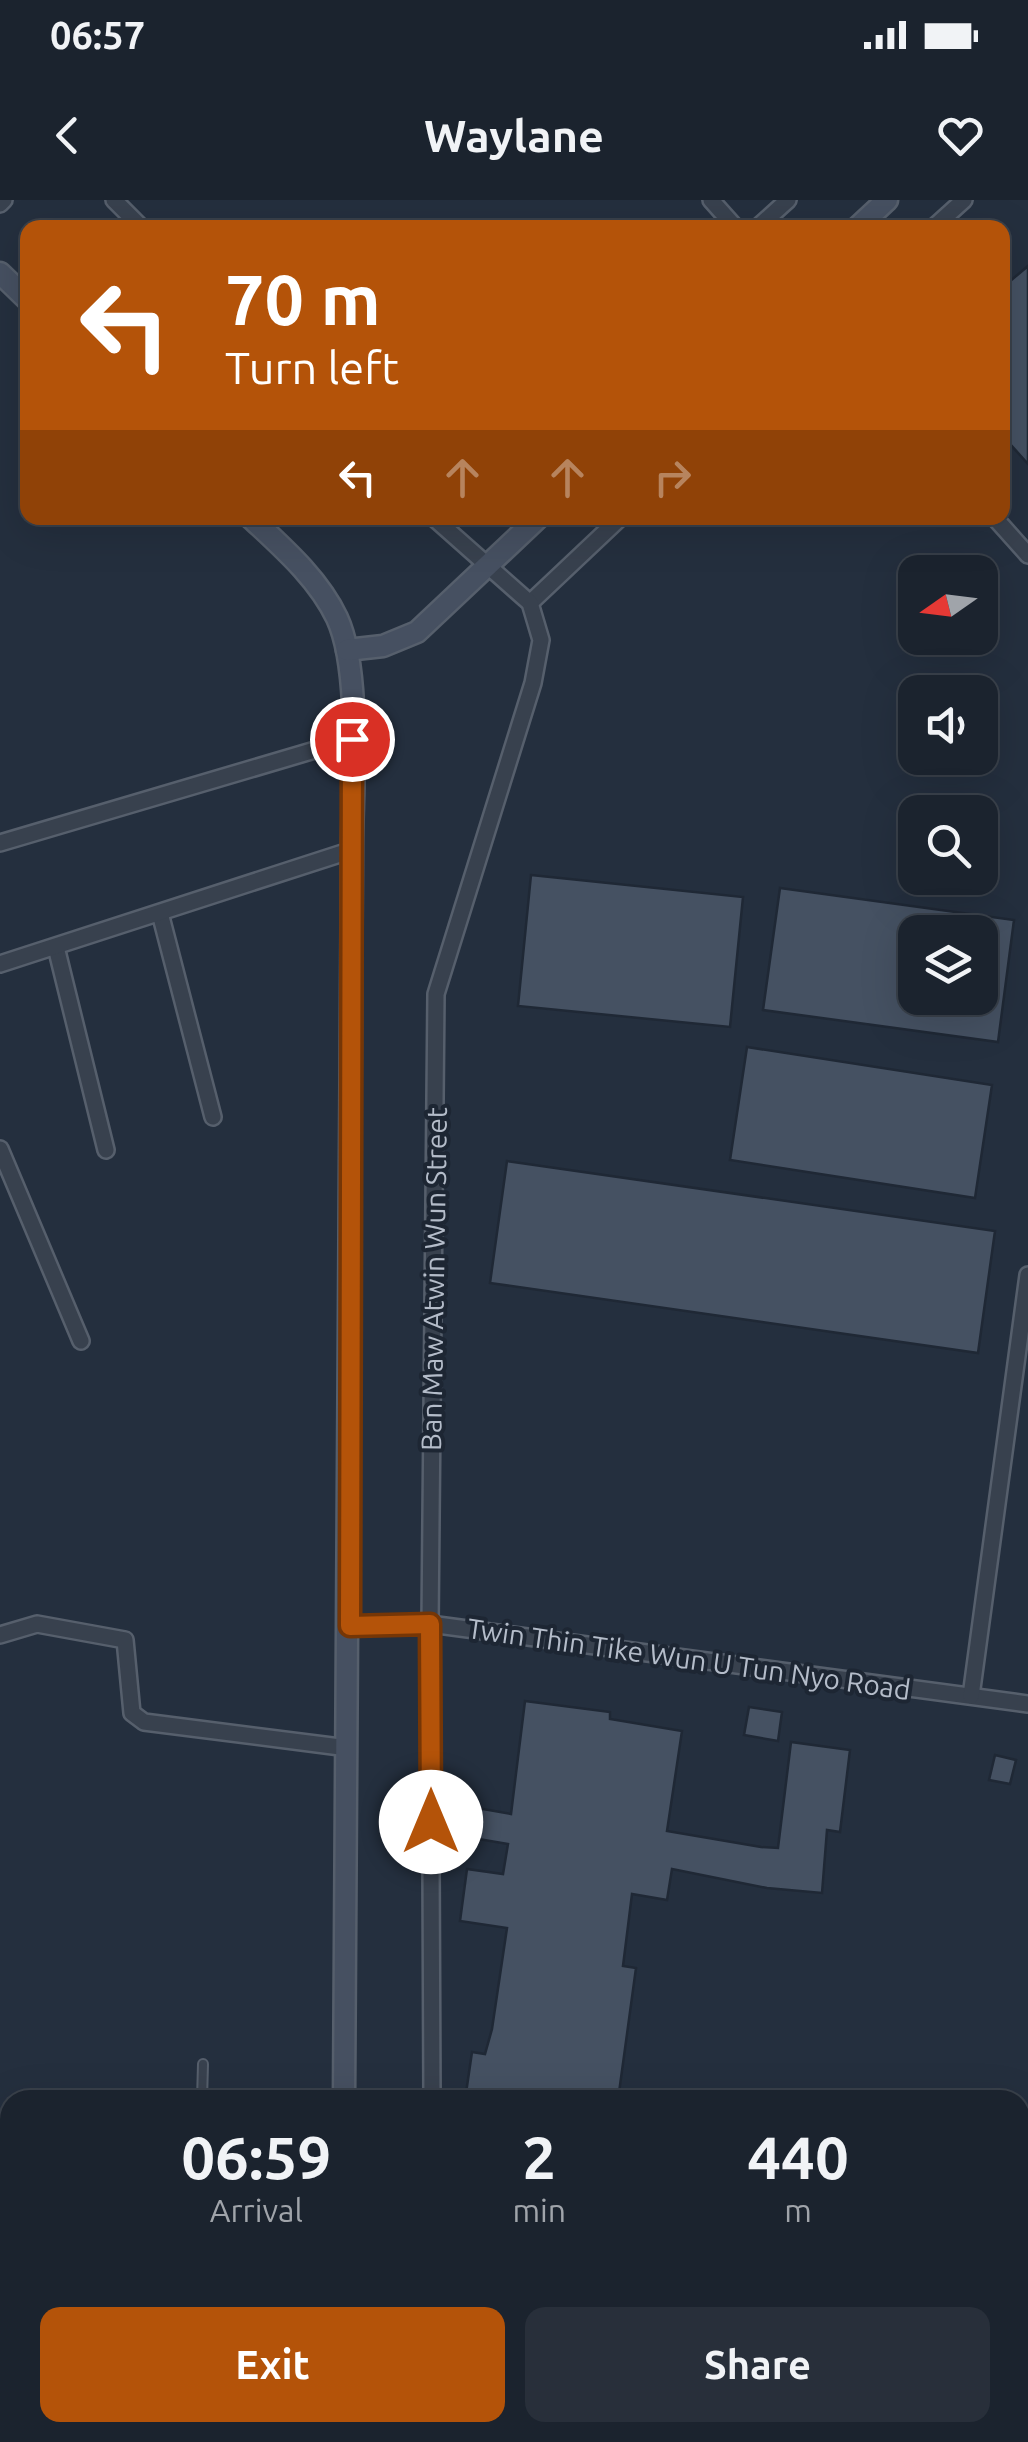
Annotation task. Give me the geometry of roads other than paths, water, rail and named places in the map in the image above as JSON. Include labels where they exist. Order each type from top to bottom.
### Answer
[{"type":"main road","points":[[866,220],[888,200]]},
{"type":"main road","points":[[0,274],[20,293]]},
{"type":"main road","points":[[258,525],[302,566],[336,617],[348,650],[352,739],[350,1626],[344,2090]]},
{"type":"main road","points":[[348,650],[383,646],[418,632],[530,525]]},
{"type":"street","points":[[114,200],[134,220]]},
{"type":"street","points":[[711,200],[729,220]]},
{"type":"street","points":[[766,220],[788,200]]},
{"type":"street","points":[[942,220],[964,200]]},
{"type":"street","points":[[443,525],[484,566],[530,603],[613,525]]},
{"type":"street","points":[[1000,525],[1028,555]]},
{"type":"street","name":"Ban Maw Atwin Wun Street","points":[[432,2090],[430,1624],[436,994],[533,683],[541,640],[530,603]]},
{"type":"street","points":[[0,843],[352,739]]},
{"type":"street","points":[[0,964],[352,850]]},
{"type":"street","points":[[160,913],[213,1117]]},
{"type":"street","points":[[56,947],[106,1150]]},
{"type":"street","points":[[0,1149],[81,1342]]},
{"type":"street","points":[[971,1696],[1028,1275]]},
{"type":"street","points":[[0,1635],[37,1624],[124,1640],[132,1713],[144,1722],[348,1748]]},
{"type":"street","name":"Twin Thin Tike Wun U Tun Nyo Road","points":[[350,1626],[430,1624],[1028,1704]]},
{"type":"lane","points":[[202,2090],[203,2064]]}]
